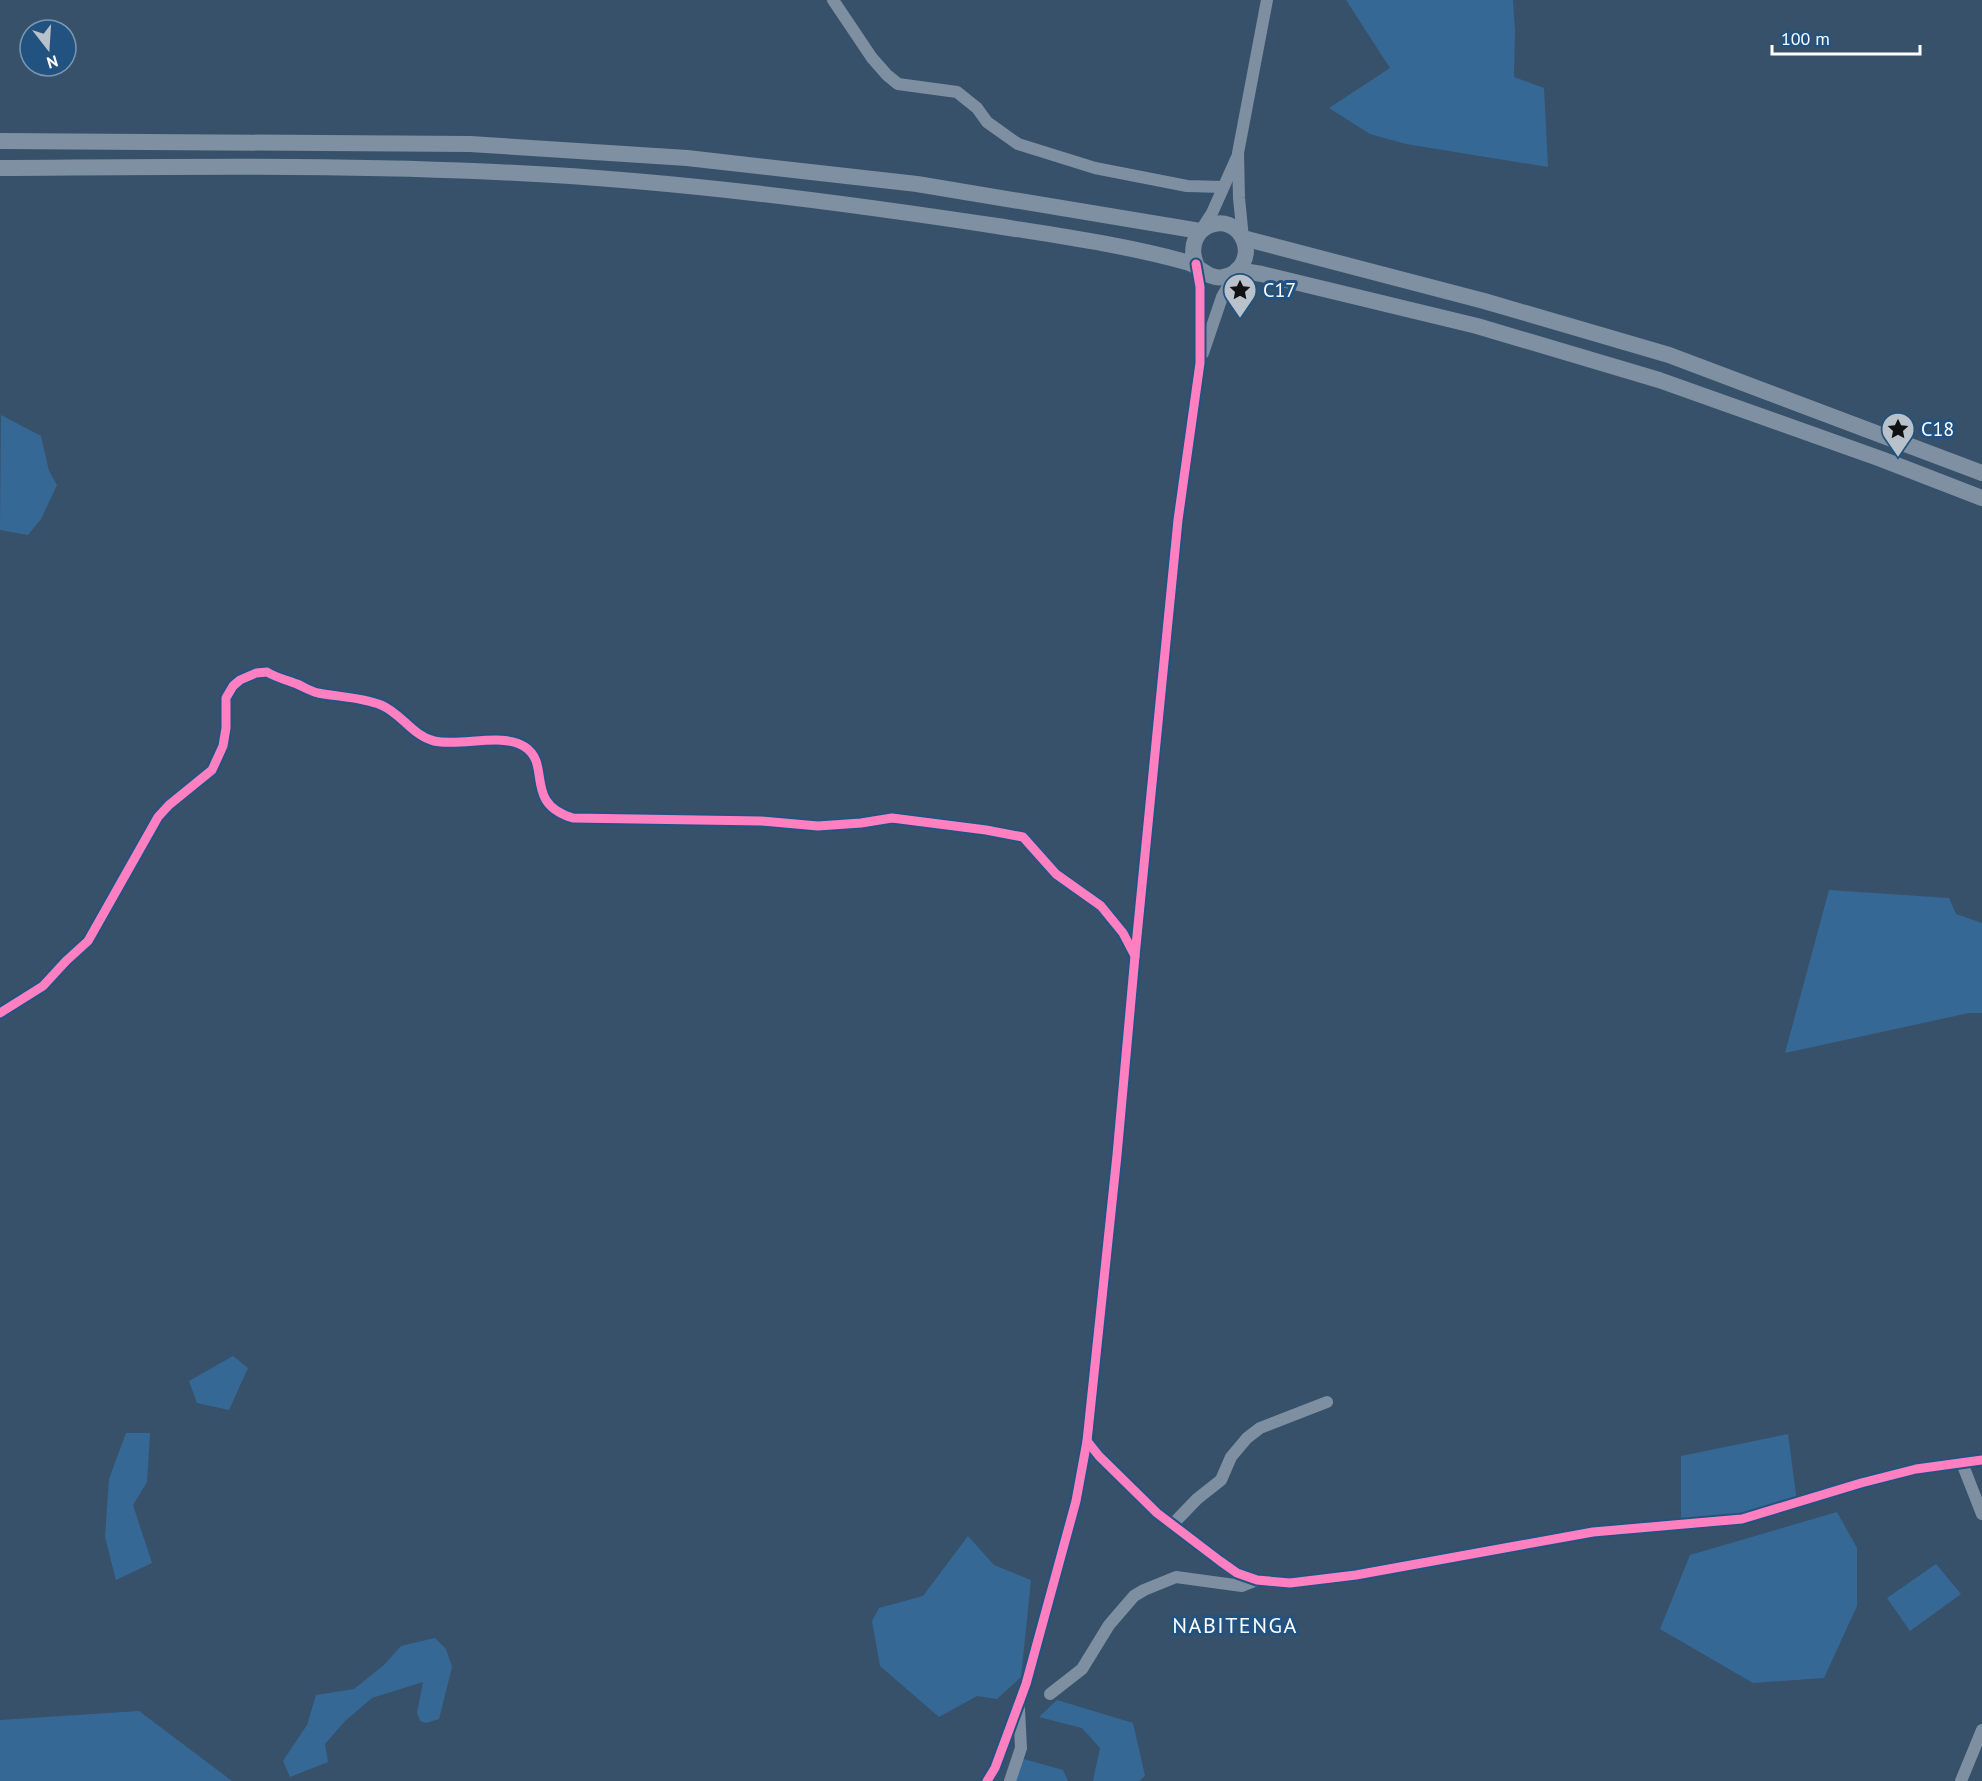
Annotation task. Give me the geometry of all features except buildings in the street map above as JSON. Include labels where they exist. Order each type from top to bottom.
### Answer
[{"type":"highway","points":[[0,141],[470,144],[687,158],[917,184],[1200,231]]},
{"type":"highway","points":[[0,168],[412,169],[519,173],[649,182],[769,194],[944,218],[1043,233],[1196,264]]},
{"type":"highway","points":[[1238,270],[1246,255],[1246,246],[1238,231],[1224,224],[1215,224],[1200,231],[1192,247],[1192,256],[1201,270],[1215,277],[1223,277],[1238,270],[1262,274],[1477,326],[1659,380],[1881,459],[1982,498]]},
{"type":"highway","points":[[1243,237],[1484,301],[1669,356],[1982,474]]},
{"type":"street","points":[[833,0],[872,58],[898,84],[957,92],[976,108],[987,122],[1018,144],[1095,168],[1187,186],[1223,187]]},
{"type":"street","points":[[1243,237],[1238,153],[1267,0]]},
{"type":"street","points":[[1200,231],[1212,213],[1238,153]]},
{"type":"street","points":[[987,1781],[995,1768],[1026,1684],[1076,1501],[1087,1441],[1178,520],[1200,363],[1200,287],[1196,264]]},
{"type":"street","points":[[1200,363],[1222,297],[1238,270]]},
{"type":"street","points":[[0,1013],[43,986],[88,941],[158,817],[169,805],[212,770],[223,746],[226,728],[226,698],[233,686],[248,676],[267,672],[317,693],[383,706],[421,735],[432,740],[514,742],[527,748],[536,762],[542,793],[547,802],[559,814],[573,818],[761,821],[818,826],[892,818],[1023,837],[1056,874],[1101,906],[1123,933],[1135,956]]},
{"type":"street","points":[[1172,1525],[1197,1499],[1221,1480],[1231,1457],[1247,1438],[1260,1428],[1327,1402]]},
{"type":"street","points":[[1087,1441],[1099,1456],[1157,1513],[1237,1573],[1257,1580],[1290,1583],[1335,1578],[1593,1532],[1742,1519],[1861,1482],[1916,1469],[1982,1460]]},
{"type":"street","points":[[1962,1463],[1982,1514]]},
{"type":"street","points":[[1050,1694],[1082,1669],[1109,1625],[1134,1596],[1144,1590],[1176,1577],[1242,1586],[1257,1580]]},
{"type":"street","points":[[1010,1781],[1021,1748],[1019,1701]]},
{"type":"street","points":[[1961,1781],[1982,1730]]},
{"type":"shaded area","points":[[1346,0],[1513,0],[1514,77],[1544,88],[1548,167],[1406,144],[1370,134],[1329,108],[1390,68]]},
{"type":"shaded area","points":[[1,415],[41,436],[49,471],[57,485],[41,519],[28,535],[0,530]]},
{"type":"shaded area","points":[[1829,890],[1949,898],[1956,914],[1982,923],[1982,1013],[1969,1013],[1785,1053]]},
{"type":"shaded area","points":[[233,1356],[248,1368],[229,1410],[197,1403],[189,1381]]},
{"type":"shaded area","points":[[126,1433],[150,1433],[147,1482],[133,1505],[152,1563],[116,1580],[105,1537],[109,1479]]},
{"type":"shaded area","points":[[1788,1434],[1797,1502],[1766,1512],[1681,1524],[1681,1456]]},
{"type":"shaded area","points":[[1837,1512],[1857,1548],[1857,1606],[1824,1678],[1753,1683],[1660,1629],[1690,1555]]},
{"type":"shaded area","points":[[968,1536],[994,1565],[1031,1580],[1021,1677],[997,1699],[977,1696],[939,1717],[880,1666],[872,1621],[879,1608],[923,1596]]},
{"type":"shaded area","points":[[1936,1564],[1961,1594],[1910,1631],[1887,1598]]},
{"type":"shaded area","points":[[435,1638],[446,1649],[452,1667],[439,1719],[426,1723],[420,1721],[417,1713],[423,1682],[372,1698],[345,1721],[325,1744],[328,1762],[290,1777],[283,1761],[307,1725],[316,1695],[354,1689],[384,1665],[401,1646]]},
{"type":"shaded area","points":[[1057,1700],[1133,1723],[1145,1776],[1139,1781],[1093,1781],[1100,1748],[1082,1728],[1039,1717]]},
{"type":"shaded area","points":[[139,1711],[232,1781],[0,1781],[0,1720]]},
{"type":"shaded area","points":[[1020,1758],[1063,1770],[1068,1781],[1014,1781]]},
{"type":"cycle path","points":[[987,1781],[995,1768],[1026,1684],[1076,1501],[1087,1441],[1178,520],[1200,363],[1200,287],[1196,264]]},
{"type":"cycle path","points":[[0,1013],[43,986],[88,941],[158,817],[169,805],[212,770],[223,746],[226,728],[226,698],[233,686],[256,673],[267,672],[315,692],[381,705],[395,713],[420,734],[434,741],[494,740],[516,743],[525,747],[533,755],[537,764],[540,784],[548,803],[573,818],[761,821],[818,826],[892,818],[1023,837],[1056,874],[1101,906],[1123,933],[1135,956]]},
{"type":"cycle path","points":[[1087,1441],[1099,1456],[1157,1513],[1237,1573],[1257,1580],[1290,1583],[1356,1575],[1593,1532],[1742,1519],[1916,1469],[1982,1460]]},
{"type":"place","name":"C17","points":[[1240,319]]},
{"type":"place","name":"C18","points":[[1898,458]]},
{"type":"district","name":"NABITENGA","points":[[1235,1625]]}]
